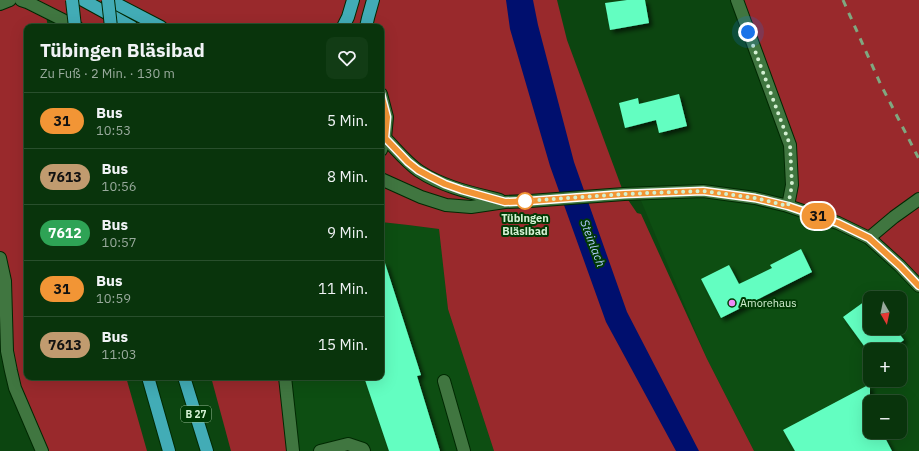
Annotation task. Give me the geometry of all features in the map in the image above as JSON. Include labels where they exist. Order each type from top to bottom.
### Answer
[{"type":"highway","points":[[72,0],[76,24]]},
{"type":"highway","points":[[83,0],[127,24]]},
{"type":"highway","points":[[108,0],[111,24]]},
{"type":"highway","points":[[108,0],[155,24]]},
{"type":"highway","points":[[344,24],[354,0]]},
{"type":"highway","points":[[367,24],[373,0]]},
{"type":"highway","points":[[149,380],[169,451]]},
{"type":"highway","name":"B 27","points":[[185,380],[206,451]]},
{"type":"street","points":[[0,4],[10,0]]},
{"type":"street","points":[[21,0],[70,24]]},
{"type":"street","points":[[736,0],[790,145],[792,185],[788,206]]},
{"type":"street","points":[[384,106],[387,117],[384,141]]},
{"type":"street","points":[[385,138],[408,162],[429,176],[462,190],[505,202]]},
{"type":"street","points":[[384,180],[421,198],[446,205],[472,207],[505,202],[624,194],[703,191],[755,198],[788,206],[838,223],[869,238],[900,266],[919,286]]},
{"type":"street","points":[[869,238],[919,199]]},
{"type":"street","points":[[0,258],[5,281],[7,351],[10,371],[17,394],[42,451]]},
{"type":"street","points":[[285,380],[293,451]]},
{"type":"street","points":[[444,381],[464,451]]},
{"type":"street","points":[[320,451],[348,444],[363,449],[364,451]]},
{"type":"shaded area","points":[[0,0],[557,0],[567,40],[624,194],[637,213],[641,214],[707,359],[754,451],[494,451],[448,309],[439,229],[384,222],[384,24],[71,24],[45,11],[47,24],[24,24],[24,380],[127,380],[147,451],[42,451],[21,405],[0,282]]},
{"type":"shaded area","points":[[737,0],[919,0],[919,286],[869,238],[788,206],[790,145]]},
{"type":"shaded area","points":[[637,191],[755,198],[869,238],[919,286],[919,451],[754,451],[707,359]]},
{"type":"shaded area","points":[[384,222],[439,229],[448,309],[494,451],[293,451],[285,380],[384,380]]},
{"type":"shaded area","points":[[212,380],[285,380],[293,451],[231,451]]},
{"type":"water","name":"Steinlach","points":[[506,0],[533,0],[538,25],[574,162],[627,312],[699,451],[676,451],[606,322],[550,166],[510,29]]},
{"type":"building","points":[[627,0],[645,0],[649,23],[610,30],[605,3]]},
{"type":"building","points":[[679,94],[687,126],[659,133],[656,120],[625,128],[619,103],[638,98],[639,104]]},
{"type":"building","name":"Amorehaus","points":[[801,249],[812,272],[721,318],[701,279],[729,265],[739,284],[772,268],[770,265]]},
{"type":"building","points":[[384,263],[421,375],[417,376],[440,451],[389,451],[365,380],[384,380]]},
{"type":"building","points":[[863,303],[863,335],[900,335],[904,340],[900,343],[863,343],[863,344],[843,317]]},
{"type":"building","points":[[864,387],[870,387],[870,395],[863,395],[863,439],[886,439],[892,451],[795,451],[783,430]]},
{"type":"railway","points":[[843,0],[880,83],[919,159]]},
{"type":"bus line","name":"31","points":[[384,104],[387,117],[385,138],[408,162],[418,170],[445,184],[462,190],[505,202],[624,194],[703,191],[755,198],[788,206],[838,223],[869,238],[900,266],[919,286]]},
{"type":"place","name":"Tübingen Bläsibad","points":[[525,201]]},
{"type":"place","name":"Amorehaus","points":[[732,303]]},
{"type":"route","points":[[525,201],[624,194],[703,191],[755,198],[788,206],[792,185],[790,145],[748,32]]}]
